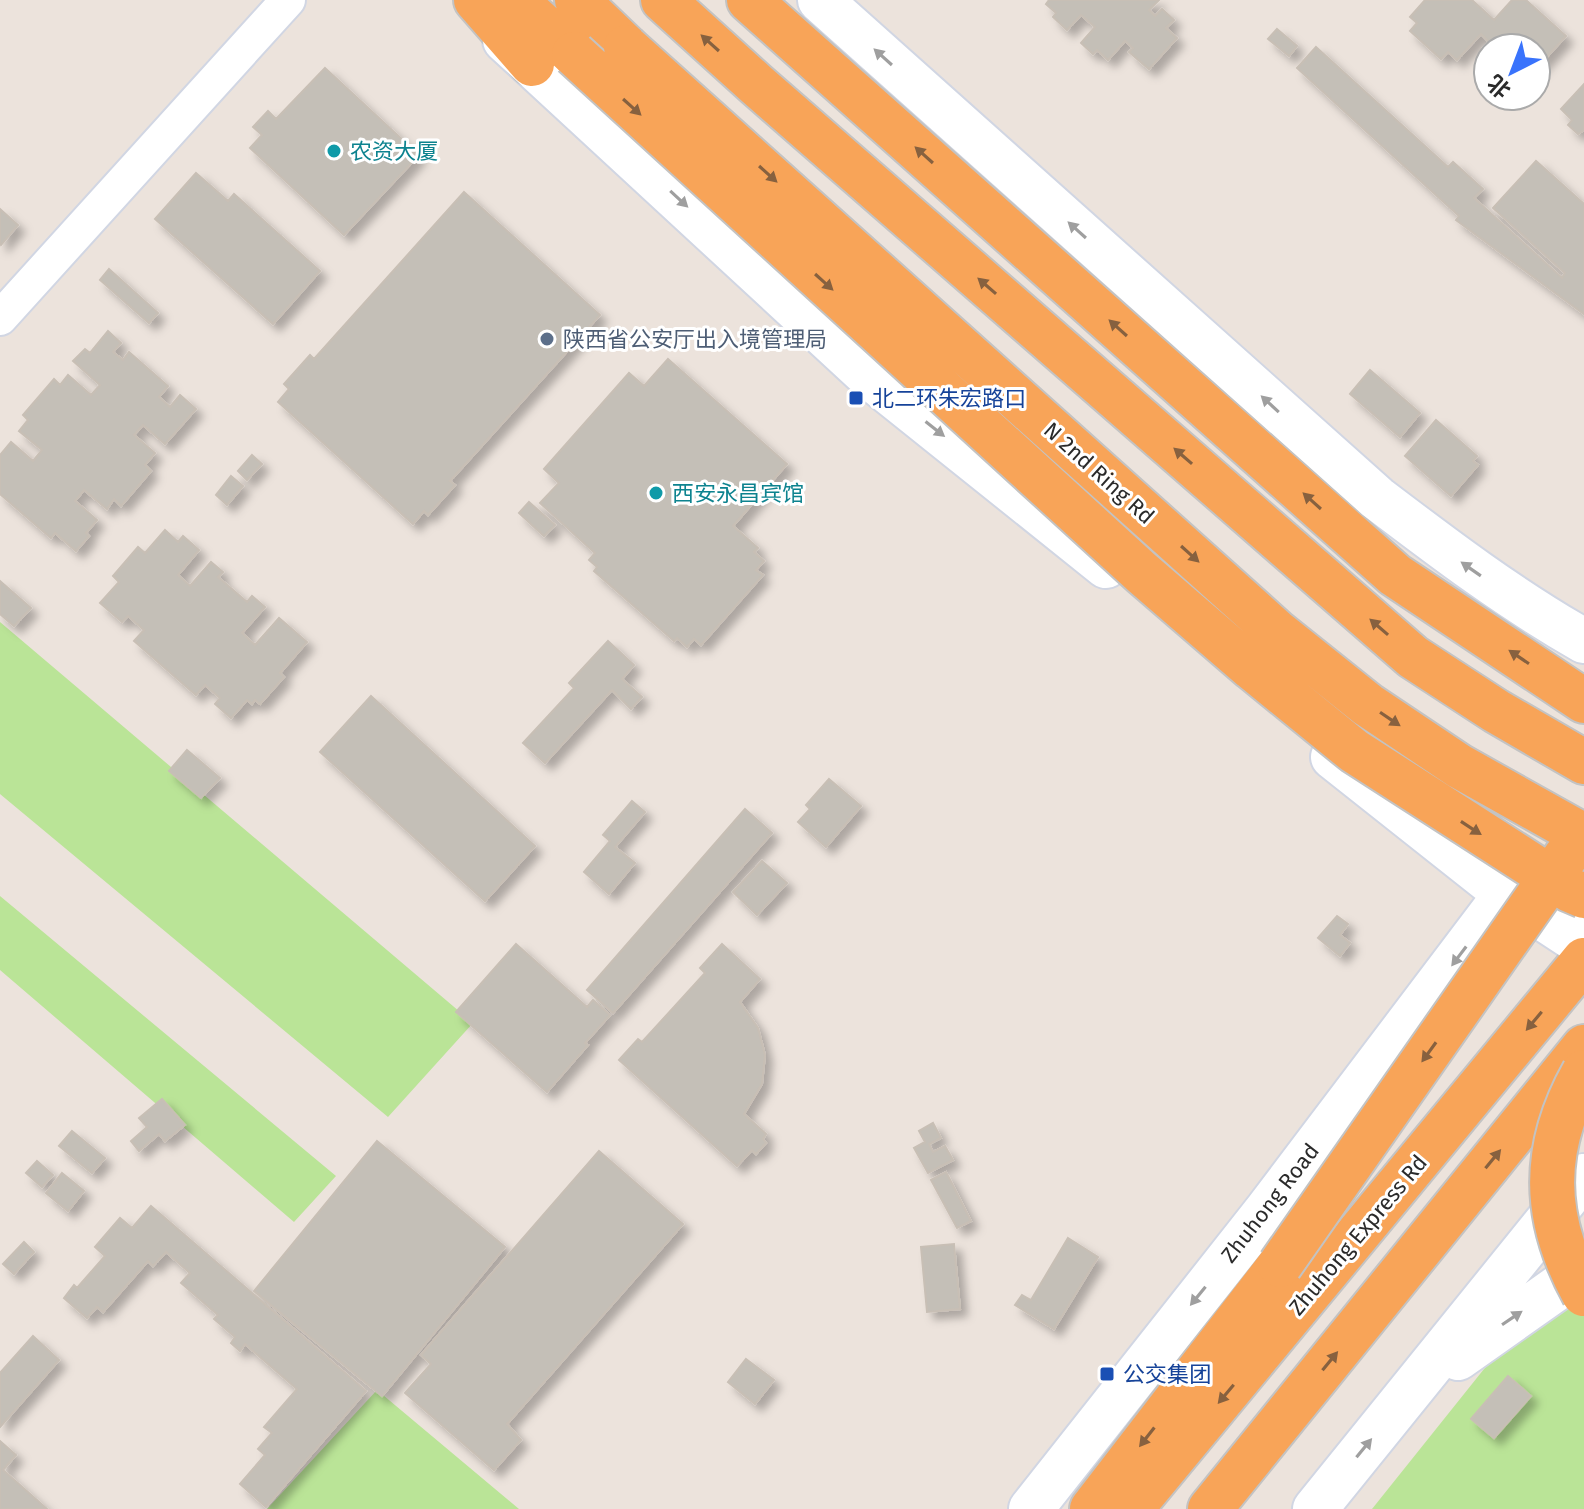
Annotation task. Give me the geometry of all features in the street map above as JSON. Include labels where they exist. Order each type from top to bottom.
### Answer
[{"type":"highway","points":[[476,0],[532,64]]},
{"type":"highway","points":[[515,0],[1142,573],[1252,668],[1354,751],[1482,835],[1584,896]]},
{"type":"highway","name":"N 2nd Ring Rd","points":[[577,0],[1278,633],[1368,705],[1459,766],[1584,836]]},
{"type":"highway","points":[[663,0],[1413,657],[1496,711],[1584,762]]},
{"type":"highway","points":[[749,0],[1395,575],[1584,701]]},
{"type":"highway","points":[[1092,1509],[1280,1265],[1478,985],[1584,827]]},
{"type":"highway","name":"Zhuhong Express Rd","points":[[1131,1509],[1584,960]]},
{"type":"highway","points":[[1210,1509],[1584,1047]]},
{"type":"highway","points":[[1584,1072],[1560,1124],[1553,1160],[1553,1198],[1558,1236],[1584,1294]]},
{"type":"main road","points":[[461,0],[870,377],[1088,550],[1325,750],[1506,894],[1584,945]]},
{"type":"main road","points":[[820,0],[1377,498],[1464,565],[1540,616],[1584,641]]},
{"type":"main road","name":"Zhuhong Road","points":[[1031,1509],[1267,1210],[1506,894],[1584,827]]},
{"type":"main road","points":[[1315,1509],[1584,1176]]},
{"type":"main road","points":[[1405,1398],[1495,1329],[1584,1269]]},
{"type":"street","points":[[0,318],[288,0]]},
{"type":"green space","points":[[0,622],[473,1023],[388,1117],[0,794]]},
{"type":"green space","points":[[0,896],[336,1176],[294,1222],[0,970]]},
{"type":"green space","points":[[1584,1244],[1584,1509],[1372,1509]]},
{"type":"green space","points":[[377,1390],[519,1509],[267,1509]]},
{"type":"building","points":[[1049,0],[1159,0],[1149,10],[1155,16],[1162,9],[1174,20],[1166,28],[1177,38],[1149,69],[1129,52],[1133,48],[1125,41],[1108,60],[1097,50],[1093,54],[1081,43],[1095,27],[1081,15],[1067,30],[1053,17],[1056,13],[1046,4]]},
{"type":"building","points":[[1425,0],[1472,0],[1494,20],[1512,0],[1526,0],[1566,36],[1552,51],[1552,32],[1472,32],[1472,44],[1457,60],[1448,52],[1441,59],[1410,31],[1417,23],[1410,17]]},
{"type":"building","points":[[1277,29],[1297,46],[1289,56],[1268,39]]},
{"type":"building","points":[[1316,47],[1448,167],[1453,162],[1483,189],[1474,198],[1562,278],[1565,273],[1493,208],[1536,161],[1584,204],[1584,314],[1456,220],[1459,216],[1297,68]]},
{"type":"building","name":"农资大厦","points":[[325,68],[419,155],[344,235],[250,148],[262,135],[253,127],[268,111],[276,119]]},
{"type":"building","points":[[1584,84],[1584,130],[1578,134],[1568,125],[1572,120],[1561,109]]},
{"type":"building","points":[[196,173],[228,201],[234,194],[320,271],[273,324],[155,219]]},
{"type":"building","points":[[464,192],[600,315],[450,481],[455,485],[428,515],[424,511],[413,524],[278,402],[289,389],[284,384],[310,355],[314,359]]},
{"type":"building","points":[[0,209],[18,225],[1,245],[0,243]]},
{"type":"building","points":[[109,269],[158,313],[149,323],[100,280]]},
{"type":"building","points":[[108,331],[121,343],[113,352],[123,360],[129,352],[168,386],[159,397],[170,407],[180,395],[196,409],[165,444],[143,425],[134,435],[155,453],[145,465],[151,471],[121,506],[114,499],[107,509],[84,490],[75,501],[97,520],[76,551],[55,533],[51,538],[0,494],[0,455],[11,442],[33,461],[42,450],[19,431],[28,420],[23,415],[54,379],[60,385],[68,375],[91,395],[100,385],[73,361],[85,349],[90,353]]},
{"type":"building","name":"西安永昌宾馆","points":[[668,359],[787,464],[733,526],[758,548],[754,552],[764,561],[756,570],[763,575],[701,645],[694,639],[687,647],[677,638],[674,641],[594,571],[597,567],[589,560],[595,553],[540,503],[559,483],[544,469],[629,373],[644,386]]},
{"type":"building","points":[[1370,370],[1420,413],[1400,437],[1350,394]]},
{"type":"building","points":[[1436,420],[1477,456],[1473,461],[1478,465],[1451,496],[1405,456]]},
{"type":"building","points":[[252,455],[262,464],[247,480],[238,471]]},
{"type":"building","points":[[231,476],[243,486],[227,505],[216,495]]},
{"type":"building","points":[[529,502],[555,525],[544,536],[519,513]]},
{"type":"building","points":[[165,530],[178,542],[183,536],[199,550],[178,575],[190,586],[211,562],[223,572],[218,577],[247,602],[252,596],[265,607],[242,633],[255,645],[279,618],[307,642],[280,673],[284,677],[260,704],[247,700],[231,718],[215,704],[220,698],[205,685],[196,695],[134,641],[144,630],[128,616],[122,622],[100,603],[119,582],[113,576],[138,547],[145,553]]},
{"type":"building","points":[[0,581],[31,608],[14,626],[0,614]]},
{"type":"building","points":[[608,641],[634,665],[622,679],[642,697],[631,709],[612,690],[545,763],[523,743],[574,688],[569,683]]},
{"type":"building","points":[[371,696],[535,846],[485,901],[320,752]]},
{"type":"building","points":[[187,750],[220,778],[201,798],[169,771]]},
{"type":"building","points":[[829,779],[861,806],[826,847],[798,822],[810,809],[806,805]]},
{"type":"building","points":[[632,801],[645,812],[615,847],[635,863],[609,894],[584,872],[610,841],[603,835]]},
{"type":"building","points":[[745,809],[772,833],[613,1013],[587,990]]},
{"type":"building","points":[[762,861],[787,883],[757,915],[733,892]]},
{"type":"building","points":[[1337,916],[1348,924],[1340,935],[1350,943],[1340,956],[1318,938]]},
{"type":"building","points":[[516,944],[587,1007],[593,1000],[610,1015],[547,1092],[456,1012]]},
{"type":"building","points":[[722,944],[760,979],[740,1002],[758,1028],[765,1055],[762,1084],[744,1114],[766,1134],[763,1139],[766,1143],[756,1154],[752,1150],[737,1166],[619,1060],[638,1039],[642,1042],[705,973],[700,968]]},
{"type":"building","points":[[162,1099],[185,1125],[165,1141],[159,1134],[139,1151],[131,1141],[147,1127],[139,1118]]},
{"type":"building","points":[[933,1123],[941,1138],[929,1144],[933,1152],[945,1146],[953,1160],[928,1173],[914,1148],[925,1142],[919,1131]]},
{"type":"building","points":[[72,1131],[105,1158],[92,1173],[59,1146]]},
{"type":"building","points":[[377,1141],[505,1247],[382,1396],[254,1291]]},
{"type":"building","points":[[599,1151],[683,1224],[507,1424],[521,1440],[494,1470],[405,1393],[431,1364],[421,1355]]},
{"type":"building","points":[[37,1161],[53,1175],[42,1187],[26,1173]]},
{"type":"building","points":[[946,1172],[971,1221],[957,1228],[931,1180]]},
{"type":"building","points":[[62,1173],[84,1191],[68,1211],[46,1193]]},
{"type":"building","points":[[151,1206],[366,1391],[266,1507],[240,1484],[265,1455],[258,1449],[272,1433],[264,1427],[297,1389],[245,1344],[240,1351],[231,1343],[235,1337],[214,1319],[218,1315],[181,1283],[190,1273],[166,1252],[153,1266],[148,1261],[103,1312],[97,1307],[87,1318],[64,1298],[105,1256],[95,1247],[120,1218],[132,1228]]},
{"type":"building","points":[[1068,1238],[1098,1257],[1054,1329],[1015,1305],[1022,1295],[1031,1300]]},
{"type":"building","points":[[24,1242],[34,1252],[14,1274],[3,1264]]},
{"type":"building","points":[[954,1244],[960,1309],[927,1312],[921,1247]]},
{"type":"building","points":[[33,1336],[59,1360],[0,1427],[0,1373]]},
{"type":"building","points":[[746,1359],[774,1380],[755,1404],[728,1382]]},
{"type":"building","points":[[1508,1376],[1531,1396],[1494,1438],[1471,1419]]},
{"type":"building","points":[[0,1441],[16,1455],[3,1470],[47,1509],[0,1509]]},
{"type":"place","name":"农资大厦","points":[[334,151]]},
{"type":"place","name":"陕西省公安厅出入境管理局","points":[[547,339]]},
{"type":"place","name":"北二环朱宏路口","points":[[856,398]]},
{"type":"place","name":"西安永昌宾馆","points":[[656,493]]},
{"type":"place","name":"公交集团","points":[[1107,1374]]}]
